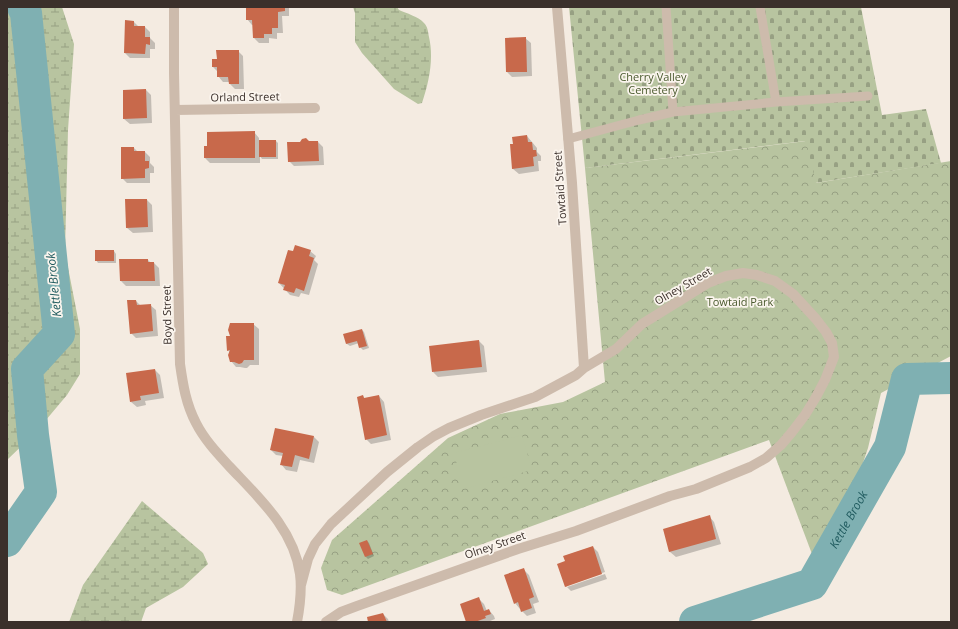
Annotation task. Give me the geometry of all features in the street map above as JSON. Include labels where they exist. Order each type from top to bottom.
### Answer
[{"type":"street","name":"Boyd Street","points":[[174,7],[180,364],[186,396],[192,415],[202,433],[216,451],[271,512],[286,533],[298,561],[301,585]]},
{"type":"street","name":"Towtaid Street","points":[[557,7],[584,368]]},
{"type":"street","name":"Orland Street","points":[[175,110],[316,108]]},
{"type":"street","name":"Olney Street","points":[[301,585],[308,559],[315,544],[331,524],[387,472],[418,447],[434,436],[465,421],[535,397],[576,375],[584,368],[616,349],[642,324],[708,283],[726,276],[743,273],[757,275],[775,282],[793,294],[826,332],[832,344],[834,357],[825,380],[816,397],[805,415],[781,445],[770,455],[750,467],[696,489],[670,496],[576,531],[518,549],[357,606],[341,612],[326,622]]},
{"type":"street","points":[[297,622],[300,607],[301,585]]},
{"type":"lane","points":[[666,7],[673,112]]},
{"type":"lane","points":[[760,7],[776,102]]},
{"type":"lane","points":[[568,139],[673,112],[776,102],[868,96]]},
{"type":"green space","points":[[7,7],[62,7],[74,44],[68,130],[65,252],[80,329],[80,374],[67,395],[35,433],[7,460]]},
{"type":"green space","points":[[353,7],[397,7],[399,10],[416,17],[425,25],[428,30],[431,62],[429,79],[422,103],[418,104],[394,89],[362,53],[355,42],[355,13]]},
{"type":"green space","name":"Cherry Valley Cemetery","points":[[569,7],[861,7],[882,115],[926,109],[941,163],[815,183],[805,141],[585,168]]},
{"type":"green space","name":"Towtaid Park","points":[[806,141],[816,183],[951,161],[951,356],[881,393],[868,448],[845,516],[815,562],[769,440],[342,595],[327,590],[321,568],[332,540],[448,438],[500,414],[563,402],[605,382],[585,168]]},
{"type":"green space","points":[[522,435],[532,470],[463,489],[454,453]]},
{"type":"green space","points":[[142,501],[203,553],[208,564],[183,587],[146,608],[141,622],[69,622],[83,585]]},
{"type":"building","points":[[246,7],[285,7],[285,11],[278,12],[278,28],[272,28],[272,34],[264,34],[264,38],[253,38],[252,20],[246,20]]},
{"type":"building","points":[[125,20],[134,21],[134,26],[145,26],[145,37],[150,37],[150,45],[146,44],[145,54],[124,53]]},
{"type":"building","points":[[526,37],[527,72],[506,72],[505,38]]},
{"type":"building","points":[[216,50],[239,50],[239,84],[229,84],[228,77],[217,77],[217,67],[212,67],[212,59],[217,59]]},
{"type":"building","points":[[146,89],[147,118],[123,119],[123,90]]},
{"type":"building","points":[[255,131],[255,158],[204,158],[204,146],[207,146],[207,132]]},
{"type":"building","points":[[527,135],[528,142],[532,142],[533,150],[536,150],[537,156],[533,157],[534,166],[512,169],[510,144],[513,144],[512,137]]},
{"type":"building","points":[[306,138],[309,141],[318,141],[319,161],[288,162],[287,142],[300,142],[302,139]]},
{"type":"building","points":[[259,140],[276,140],[276,157],[259,157]]},
{"type":"building","points":[[121,147],[134,147],[134,151],[145,151],[145,161],[149,161],[149,168],[145,169],[145,178],[121,179]]},
{"type":"building","points":[[125,199],[147,199],[148,227],[126,228]]},
{"type":"building","points":[[295,245],[311,250],[309,256],[314,258],[304,291],[296,288],[294,293],[283,290],[285,285],[278,283],[288,250],[293,251]]},
{"type":"building","points":[[95,250],[114,250],[114,261],[95,261]]},
{"type":"building","points":[[119,259],[148,259],[148,262],[154,262],[155,281],[120,281]]},
{"type":"building","points":[[127,300],[136,300],[137,305],[151,304],[153,331],[130,334]]},
{"type":"building","points":[[230,323],[254,323],[254,360],[244,360],[239,364],[230,362],[228,355],[230,350],[227,351],[226,336],[230,336],[228,330]]},
{"type":"building","points":[[362,329],[367,346],[359,348],[357,341],[346,344],[343,334]]},
{"type":"building","points":[[479,340],[482,367],[432,372],[429,346]]},
{"type":"building","points":[[155,369],[159,393],[140,396],[141,400],[130,402],[126,373]]},
{"type":"building","points":[[363,395],[364,398],[379,395],[387,435],[365,440],[357,397]]},
{"type":"building","points":[[275,428],[314,436],[309,459],[295,455],[292,467],[280,465],[283,453],[270,450]]},
{"type":"building","points":[[710,515],[716,539],[669,552],[663,529]]},
{"type":"building","points":[[367,540],[373,554],[365,557],[359,543]]},
{"type":"building","points":[[593,546],[602,574],[565,587],[557,564],[565,561],[563,556]]},
{"type":"building","points":[[524,568],[534,597],[529,599],[532,608],[521,612],[518,602],[514,604],[504,575]]},
{"type":"building","points":[[479,597],[484,611],[489,609],[491,614],[485,616],[486,618],[475,622],[466,622],[460,604]]},
{"type":"building","points":[[383,613],[387,622],[368,622],[367,617]]},
{"type":"waterway","name":"Kettle Brook","points":[[7,541],[41,492],[33,435],[27,369],[59,334],[26,13],[23,7]]},
{"type":"waterway","name":"Kettle Brook","points":[[695,622],[812,584],[890,447],[907,379],[951,378]]}]
